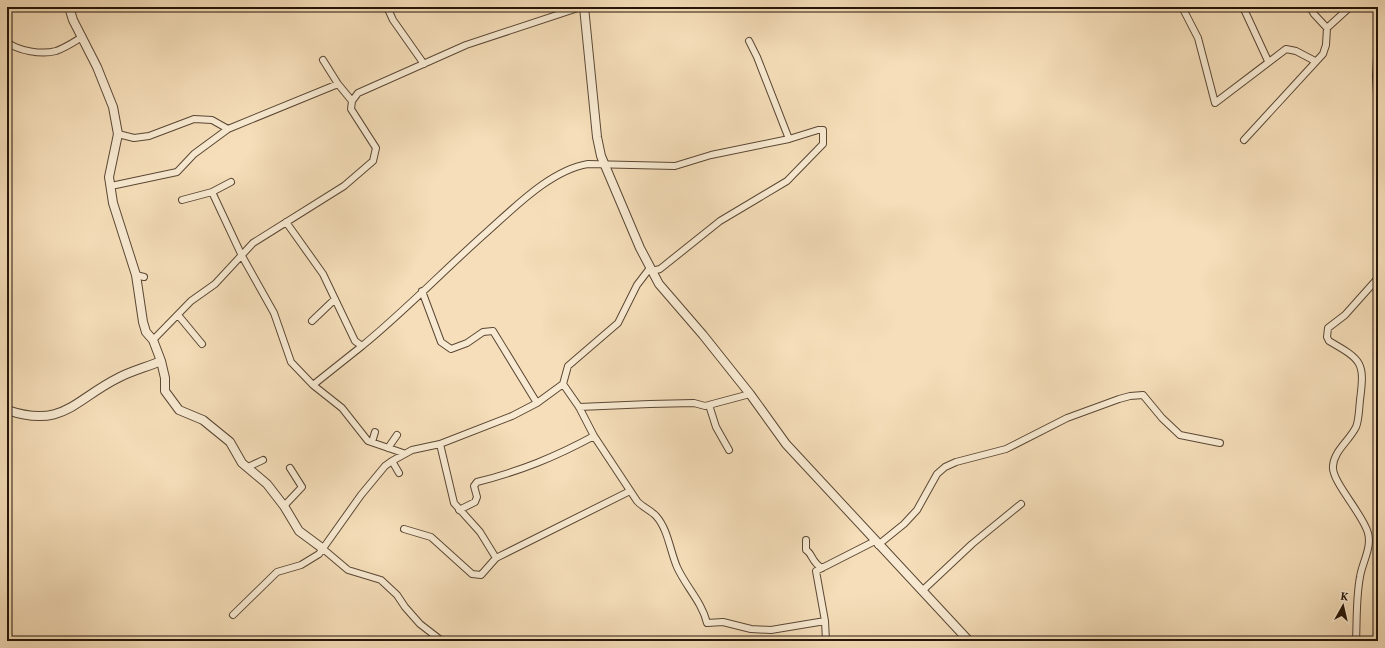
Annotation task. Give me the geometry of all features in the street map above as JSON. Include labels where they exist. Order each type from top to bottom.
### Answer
[{"type":"street","points":[[69,7],[73,20],[97,67],[113,107],[118,134],[109,177],[113,203],[140,276],[143,322],[146,332],[153,340],[161,361],[165,378],[165,391],[179,410],[204,420],[230,442],[242,463],[266,484],[284,506],[299,531],[348,570],[381,580],[397,595],[420,624],[442,641]]},
{"type":"street","points":[[387,7],[393,20],[424,64]]},
{"type":"street","points":[[153,340],[191,301],[215,284],[253,243],[344,186],[373,161],[376,148],[351,109],[352,101],[358,93],[466,46],[581,7]]},
{"type":"street","points":[[584,7],[596,137],[605,166],[640,248],[659,284],[750,394],[786,444],[969,641]]},
{"type":"street","points":[[1182,7],[1198,38],[1215,103],[1268,61],[1286,49],[1296,51],[1315,61]]},
{"type":"street","points":[[1243,7],[1268,61]]},
{"type":"street","points":[[1310,7],[1314,14],[1327,28]]},
{"type":"street","points":[[1244,140],[1325,50],[1327,28],[1350,7]]},
{"type":"street","points":[[7,42],[12,46],[25,50],[50,52],[58,50],[82,37]]},
{"type":"street","points":[[1378,38],[1378,114]]},
{"type":"street","points":[[749,41],[757,57],[789,138]]},
{"type":"street","points":[[323,60],[338,84],[352,101]]},
{"type":"street","points":[[111,186],[177,172],[194,154],[228,129],[338,84]]},
{"type":"street","points":[[118,134],[134,138],[149,136],[194,119],[212,120],[228,129]]},
{"type":"street","points":[[233,615],[277,572],[301,564],[319,554],[361,495],[385,466],[403,453],[440,444],[512,416],[537,403],[562,384],[568,366],[618,323],[637,284],[651,270],[660,269],[720,221],[787,181],[823,144],[823,130],[711,156],[675,166],[605,166],[588,164],[576,166],[552,178],[512,209],[362,346],[313,385]]},
{"type":"street","points":[[182,200],[212,192],[232,182]]},
{"type":"street","points":[[212,192],[242,256],[274,313],[291,362],[313,385],[342,408],[368,441],[403,453]]},
{"type":"street","points":[[286,222],[323,274],[355,341],[362,346]]},
{"type":"street","points":[[1356,641],[1357,596],[1360,575],[1368,546],[1368,534],[1362,516],[1336,478],[1333,465],[1337,454],[1357,426],[1363,378],[1359,362],[1354,355],[1329,341],[1327,332],[1328,328],[1345,314],[1378,278]]},
{"type":"street","points":[[422,291],[441,342],[451,349],[467,343],[483,332],[494,331],[537,403]]},
{"type":"street","points":[[312,320],[335,299]]},
{"type":"street","points":[[178,314],[202,344]]},
{"type":"street","points":[[7,410],[25,416],[54,416],[118,378],[161,361]]},
{"type":"street","points":[[562,384],[579,407],[594,436],[630,491],[644,509],[656,515],[670,544],[677,567],[688,588],[698,600],[705,614],[707,623],[723,622],[751,629],[771,630],[825,621]]},
{"type":"street","points":[[579,407],[650,404],[709,405],[750,394]]},
{"type":"street","points":[[826,641],[825,621],[816,571],[877,543],[904,524],[917,510],[937,474],[945,467],[956,462],[1006,449],[1067,418],[1130,396],[1143,395],[1162,418],[1180,435],[1220,443]]},
{"type":"street","points":[[709,405],[716,427],[729,450]]},
{"type":"street","points":[[372,442],[375,432]]},
{"type":"street","points":[[388,448],[397,434]]},
{"type":"street","points":[[459,510],[475,502],[477,497],[474,486],[477,482],[521,470],[560,455],[594,436]]},
{"type":"street","points":[[440,444],[454,503],[480,532],[496,558]]},
{"type":"street","points":[[248,467],[263,460]]},
{"type":"street","points":[[392,461],[399,473]]},
{"type":"street","points":[[284,506],[302,487],[290,468]]},
{"type":"street","points":[[404,529],[431,538],[472,574],[481,575],[496,558],[630,491]]},
{"type":"street","points":[[922,591],[972,544],[1021,504]]},
{"type":"street","points":[[806,540],[806,550],[809,552],[813,561],[822,568]]},
{"type":"waterway","points":[[7,358],[7,369]]}]
